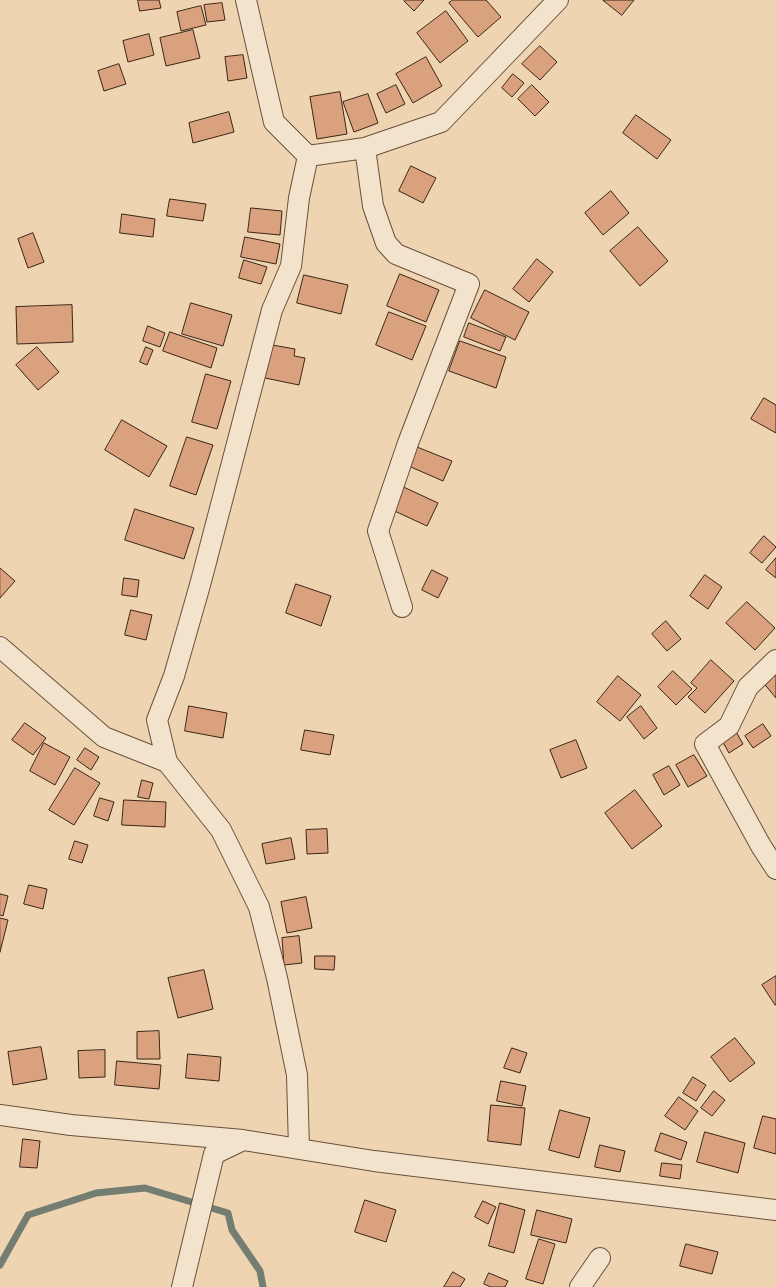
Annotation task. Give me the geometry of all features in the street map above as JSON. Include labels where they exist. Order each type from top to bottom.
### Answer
[{"type":"street","points":[[246,0],[274,122],[308,156]]},
{"type":"street","points":[[308,156],[365,148],[442,122],[558,0]]},
{"type":"street","points":[[365,148],[373,206],[386,243],[396,254],[469,284],[408,443],[378,531],[402,607]]},
{"type":"street","points":[[299,1149],[298,1074],[278,978],[259,907],[220,830],[167,762],[157,720],[174,676],[200,585],[272,310],[291,266],[299,198],[308,156]]},
{"type":"street","points":[[0,647],[104,737],[167,762]]},
{"type":"street","points":[[776,660],[748,687],[729,726],[705,744],[761,846],[776,869]]},
{"type":"street","points":[[0,1116],[71,1125],[243,1140],[374,1161],[776,1210]]},
{"type":"street","points":[[182,1287],[214,1154],[243,1140]]},
{"type":"street","points":[[580,1287],[600,1258]]},
{"type":"building","points":[[138,0],[159,0],[161,8],[140,11]]},
{"type":"building","points":[[405,0],[424,0],[414,11]]},
{"type":"building","points":[[453,0],[486,0],[501,17],[478,37],[449,3]]},
{"type":"building","points":[[603,0],[634,0],[622,15]]},
{"type":"building","points":[[222,3],[225,20],[207,22],[204,5]]},
{"type":"building","points":[[201,6],[206,25],[181,31],[177,12]]},
{"type":"building","points":[[446,11],[468,41],[440,63],[417,33]]},
{"type":"building","points":[[193,30],[200,58],[166,66],[160,38]]},
{"type":"building","points":[[149,34],[154,55],[128,62],[123,41]]},
{"type":"building","points":[[540,46],[557,62],[540,80],[522,64]]},
{"type":"building","points":[[243,55],[247,78],[228,81],[225,57]]},
{"type":"building","points":[[426,57],[442,86],[413,103],[396,74]]},
{"type":"building","points":[[119,64],[126,84],[104,91],[98,71]]},
{"type":"building","points":[[513,74],[524,83],[512,97],[502,88]]},
{"type":"building","points":[[396,85],[405,104],[386,113],[377,94]]},
{"type":"building","points":[[532,85],[549,102],[535,116],[518,99]]},
{"type":"building","points":[[340,92],[347,134],[317,139],[310,97]]},
{"type":"building","points":[[368,94],[378,123],[354,132],[343,102]]},
{"type":"building","points":[[229,112],[234,132],[193,143],[189,123]]},
{"type":"building","points":[[636,115],[671,140],[657,159],[623,133]]},
{"type":"building","points":[[411,166],[436,178],[423,203],[399,191]]},
{"type":"building","points":[[611,191],[629,213],[603,235],[585,213]]},
{"type":"building","points":[[170,199],[206,204],[203,221],[167,216]]},
{"type":"building","points":[[251,208],[282,211],[280,235],[248,232]]},
{"type":"building","points":[[122,214],[155,219],[153,237],[120,233]]},
{"type":"building","points":[[638,227],[668,261],[640,286],[610,251]]},
{"type":"building","points":[[33,233],[44,262],[28,268],[18,239]]},
{"type":"building","points":[[245,237],[280,244],[276,264],[241,257]]},
{"type":"building","points":[[537,259],[553,272],[529,302],[513,289]]},
{"type":"building","points":[[244,260],[267,267],[261,284],[239,278]]},
{"type":"building","points":[[400,274],[439,290],[426,322],[387,306]]},
{"type":"building","points":[[304,275],[348,285],[341,314],[297,303]]},
{"type":"building","points":[[485,290],[529,312],[515,340],[471,318]]},
{"type":"building","points":[[191,303],[232,315],[223,346],[182,334]]},
{"type":"building","points":[[72,305],[73,342],[17,344],[16,307]]},
{"type":"building","points":[[389,312],[426,326],[412,360],[376,345]]},
{"type":"building","points":[[469,323],[506,337],[500,351],[464,337]]},
{"type":"building","points":[[148,326],[165,333],[160,347],[143,341]]},
{"type":"building","points":[[170,332],[217,348],[211,368],[163,351]]},
{"type":"building","points":[[460,341],[506,357],[496,388],[449,371]]},
{"type":"building","points":[[272,345],[295,349],[294,356],[305,358],[299,385],[265,378]]},
{"type":"building","points":[[37,347],[59,372],[38,390],[16,365]]},
{"type":"building","points":[[146,347],[153,350],[147,365],[140,362]]},
{"type":"building","points":[[206,374],[231,381],[217,429],[192,422]]},
{"type":"building","points":[[764,398],[776,405],[776,433],[751,419]]},
{"type":"building","points":[[122,420],[167,446],[149,477],[105,450]]},
{"type":"building","points":[[187,437],[213,445],[196,495],[170,486]]},
{"type":"building","points":[[412,445],[452,461],[443,481],[404,464]]},
{"type":"building","points":[[397,484],[438,503],[427,526],[386,507]]},
{"type":"building","points":[[135,509],[194,528],[184,559],[125,540]]},
{"type":"building","points":[[764,536],[776,547],[762,563],[750,553]]},
{"type":"building","points":[[776,558],[776,578],[766,570]]},
{"type":"building","points":[[0,568],[15,581],[0,598]]},
{"type":"building","points":[[432,570],[448,578],[438,598],[422,590]]},
{"type":"building","points":[[705,575],[722,587],[708,609],[690,596]]},
{"type":"building","points":[[124,578],[139,580],[137,597],[122,595]]},
{"type":"building","points":[[296,584],[331,596],[321,626],[286,613]]},
{"type":"building","points":[[747,602],[775,628],[755,650],[726,623]]},
{"type":"building","points":[[131,610],[152,615],[146,640],[125,635]]},
{"type":"building","points":[[666,621],[681,639],[667,651],[652,634]]},
{"type":"building","points":[[711,660],[734,681],[705,713],[688,697],[697,688],[691,683]]},
{"type":"building","points":[[673,671],[692,689],[676,705],[658,687]]},
{"type":"building","points":[[776,673],[776,698],[761,680]]},
{"type":"building","points":[[618,676],[641,695],[620,721],[597,702]]},
{"type":"building","points":[[189,706],[227,713],[223,738],[185,731]]},
{"type":"building","points":[[641,706],[657,728],[644,739],[627,717]]},
{"type":"building","points":[[25,723],[46,738],[33,755],[12,740]]},
{"type":"building","points":[[763,724],[771,736],[753,748],[745,736]]},
{"type":"building","points":[[305,730],[334,735],[330,755],[301,750]]},
{"type":"building","points":[[735,730],[743,744],[729,753],[721,739]]},
{"type":"building","points":[[576,740],[587,768],[561,778],[550,750]]},
{"type":"building","points":[[44,743],[70,757],[55,785],[30,771]]},
{"type":"building","points":[[85,748],[99,757],[91,770],[77,760]]},
{"type":"building","points":[[694,755],[707,776],[688,787],[676,765]]},
{"type":"building","points":[[669,766],[680,785],[664,795],[653,775]]},
{"type":"building","points":[[75,768],[100,783],[74,825],[49,810]]},
{"type":"building","points":[[142,780],[153,783],[149,799],[138,797]]},
{"type":"building","points":[[635,790],[662,826],[632,849],[605,813]]},
{"type":"building","points":[[100,798],[114,802],[108,821],[94,816]]},
{"type":"building","points":[[124,800],[166,802],[165,827],[122,825]]},
{"type":"building","points":[[327,829],[328,853],[307,854],[306,830]]},
{"type":"building","points":[[291,838],[295,859],[266,864],[262,844]]},
{"type":"building","points":[[75,841],[88,845],[82,863],[69,859]]},
{"type":"building","points":[[29,885],[47,889],[43,909],[24,904]]},
{"type":"building","points":[[0,894],[8,896],[3,916],[0,915]]},
{"type":"building","points":[[306,897],[312,928],[287,933],[281,902]]},
{"type":"building","points":[[0,918],[8,920],[0,952]]},
{"type":"building","points":[[299,936],[302,963],[284,965],[282,938]]},
{"type":"building","points":[[315,956],[335,956],[334,970],[315,969]]},
{"type":"building","points":[[204,970],[213,1009],[178,1018],[168,978]]},
{"type":"building","points":[[776,976],[776,1005],[775,1005],[762,985]]},
{"type":"building","points":[[159,1031],[160,1059],[137,1059],[137,1032]]},
{"type":"building","points":[[735,1038],[755,1063],[730,1082],[711,1057]]},
{"type":"building","points":[[41,1047],[47,1079],[13,1085],[8,1052]]},
{"type":"building","points":[[512,1048],[527,1053],[520,1073],[504,1068]]},
{"type":"building","points":[[105,1050],[105,1077],[79,1078],[78,1051]]},
{"type":"building","points":[[188,1054],[221,1057],[219,1081],[186,1078]]},
{"type":"building","points":[[117,1061],[161,1065],[159,1089],[115,1085]]},
{"type":"building","points":[[693,1077],[706,1085],[696,1101],[683,1093]]},
{"type":"building","points":[[501,1081],[526,1086],[522,1106],[497,1101]]},
{"type":"building","points":[[714,1091],[725,1100],[712,1116],[701,1108]]},
{"type":"building","points":[[679,1097],[698,1111],[685,1130],[665,1116]]},
{"type":"building","points":[[491,1105],[525,1108],[521,1145],[488,1141]]},
{"type":"building","points":[[560,1110],[590,1118],[579,1158],[549,1150]]},
{"type":"building","points":[[763,1116],[776,1119],[776,1154],[754,1148]]},
{"type":"building","points":[[705,1132],[745,1143],[738,1173],[697,1162]]},
{"type":"building","points":[[661,1133],[687,1142],[681,1160],[655,1151]]},
{"type":"building","points":[[23,1139],[40,1141],[37,1168],[20,1167]]},
{"type":"building","points":[[600,1145],[625,1151],[620,1172],[595,1167]]},
{"type":"building","points":[[662,1163],[682,1165],[680,1179],[660,1176]]},
{"type":"building","points":[[365,1200],[396,1210],[386,1242],[355,1232]]},
{"type":"building","points":[[483,1201],[496,1207],[488,1224],[475,1217]]},
{"type":"building","points":[[500,1203],[525,1210],[514,1253],[489,1246]]},
{"type":"building","points":[[537,1210],[572,1219],[566,1243],[531,1235]]},
{"type":"building","points":[[539,1239],[555,1244],[543,1284],[526,1279]]},
{"type":"building","points":[[686,1244],[718,1252],[712,1274],[680,1266]]},
{"type":"building","points":[[453,1272],[465,1279],[460,1287],[444,1287]]},
{"type":"building","points":[[489,1273],[508,1281],[505,1287],[491,1287],[484,1284]]},
{"type":"waterway","points":[[0,1265],[28,1215],[96,1193],[145,1188],[228,1213],[232,1230],[260,1271],[263,1287]]}]
